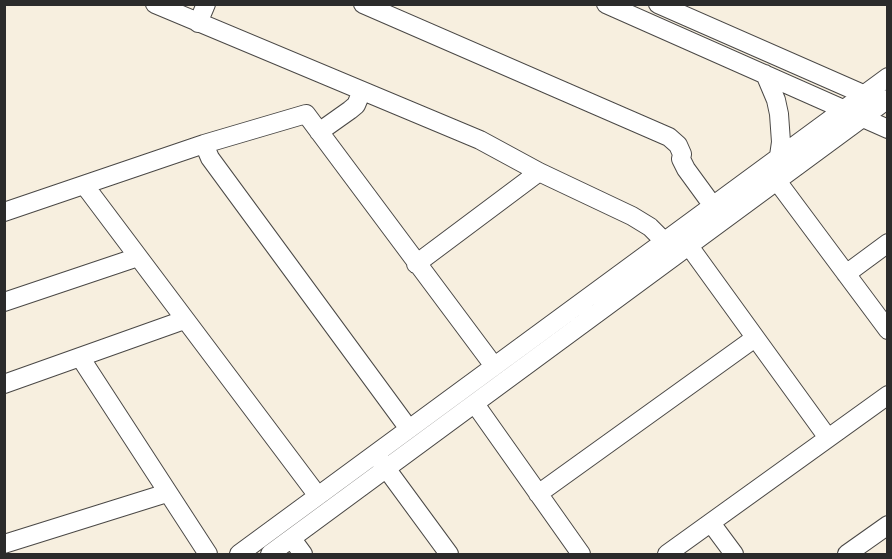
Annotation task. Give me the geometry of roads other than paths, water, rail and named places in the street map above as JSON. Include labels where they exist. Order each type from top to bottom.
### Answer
[{"type":"street","points":[[155,4],[480,140],[539,172],[632,216],[650,227],[664,241]]},
{"type":"street","points":[[198,22],[206,4]]},
{"type":"street","points":[[363,4],[669,137],[678,145],[686,169],[713,206]]},
{"type":"street","points":[[606,4],[888,129]]},
{"type":"street","points":[[658,4],[886,102]]},
{"type":"street","points":[[765,75],[779,114],[781,135],[779,156]]},
{"type":"street","points":[[270,555],[381,461],[409,429],[888,77]]},
{"type":"street","points":[[320,132],[356,105],[363,91]]},
{"type":"street","points":[[239,555],[318,496],[475,404],[886,102]]},
{"type":"street","points":[[4,212],[204,144],[306,114],[494,366]]},
{"type":"street","points":[[204,144],[210,158],[409,429]]},
{"type":"street","points":[[416,264],[539,172]]},
{"type":"street","points":[[777,181],[888,330]]},
{"type":"street","points":[[85,186],[318,496]]},
{"type":"street","points":[[846,274],[888,243]]},
{"type":"street","points":[[689,246],[828,438]]},
{"type":"street","points":[[4,302],[138,257]]},
{"type":"street","points":[[4,384],[184,320]]},
{"type":"street","points":[[538,494],[755,338]]},
{"type":"street","points":[[80,357],[208,555]]},
{"type":"street","points":[[668,555],[888,395]]},
{"type":"street","points":[[475,404],[581,555]]},
{"type":"street","points":[[381,461],[449,555]]},
{"type":"street","points":[[4,544],[166,492]]},
{"type":"street","points":[[711,523],[734,555]]},
{"type":"street","points":[[847,555],[888,525]]},
{"type":"street","points":[[291,539],[303,555]]}]
